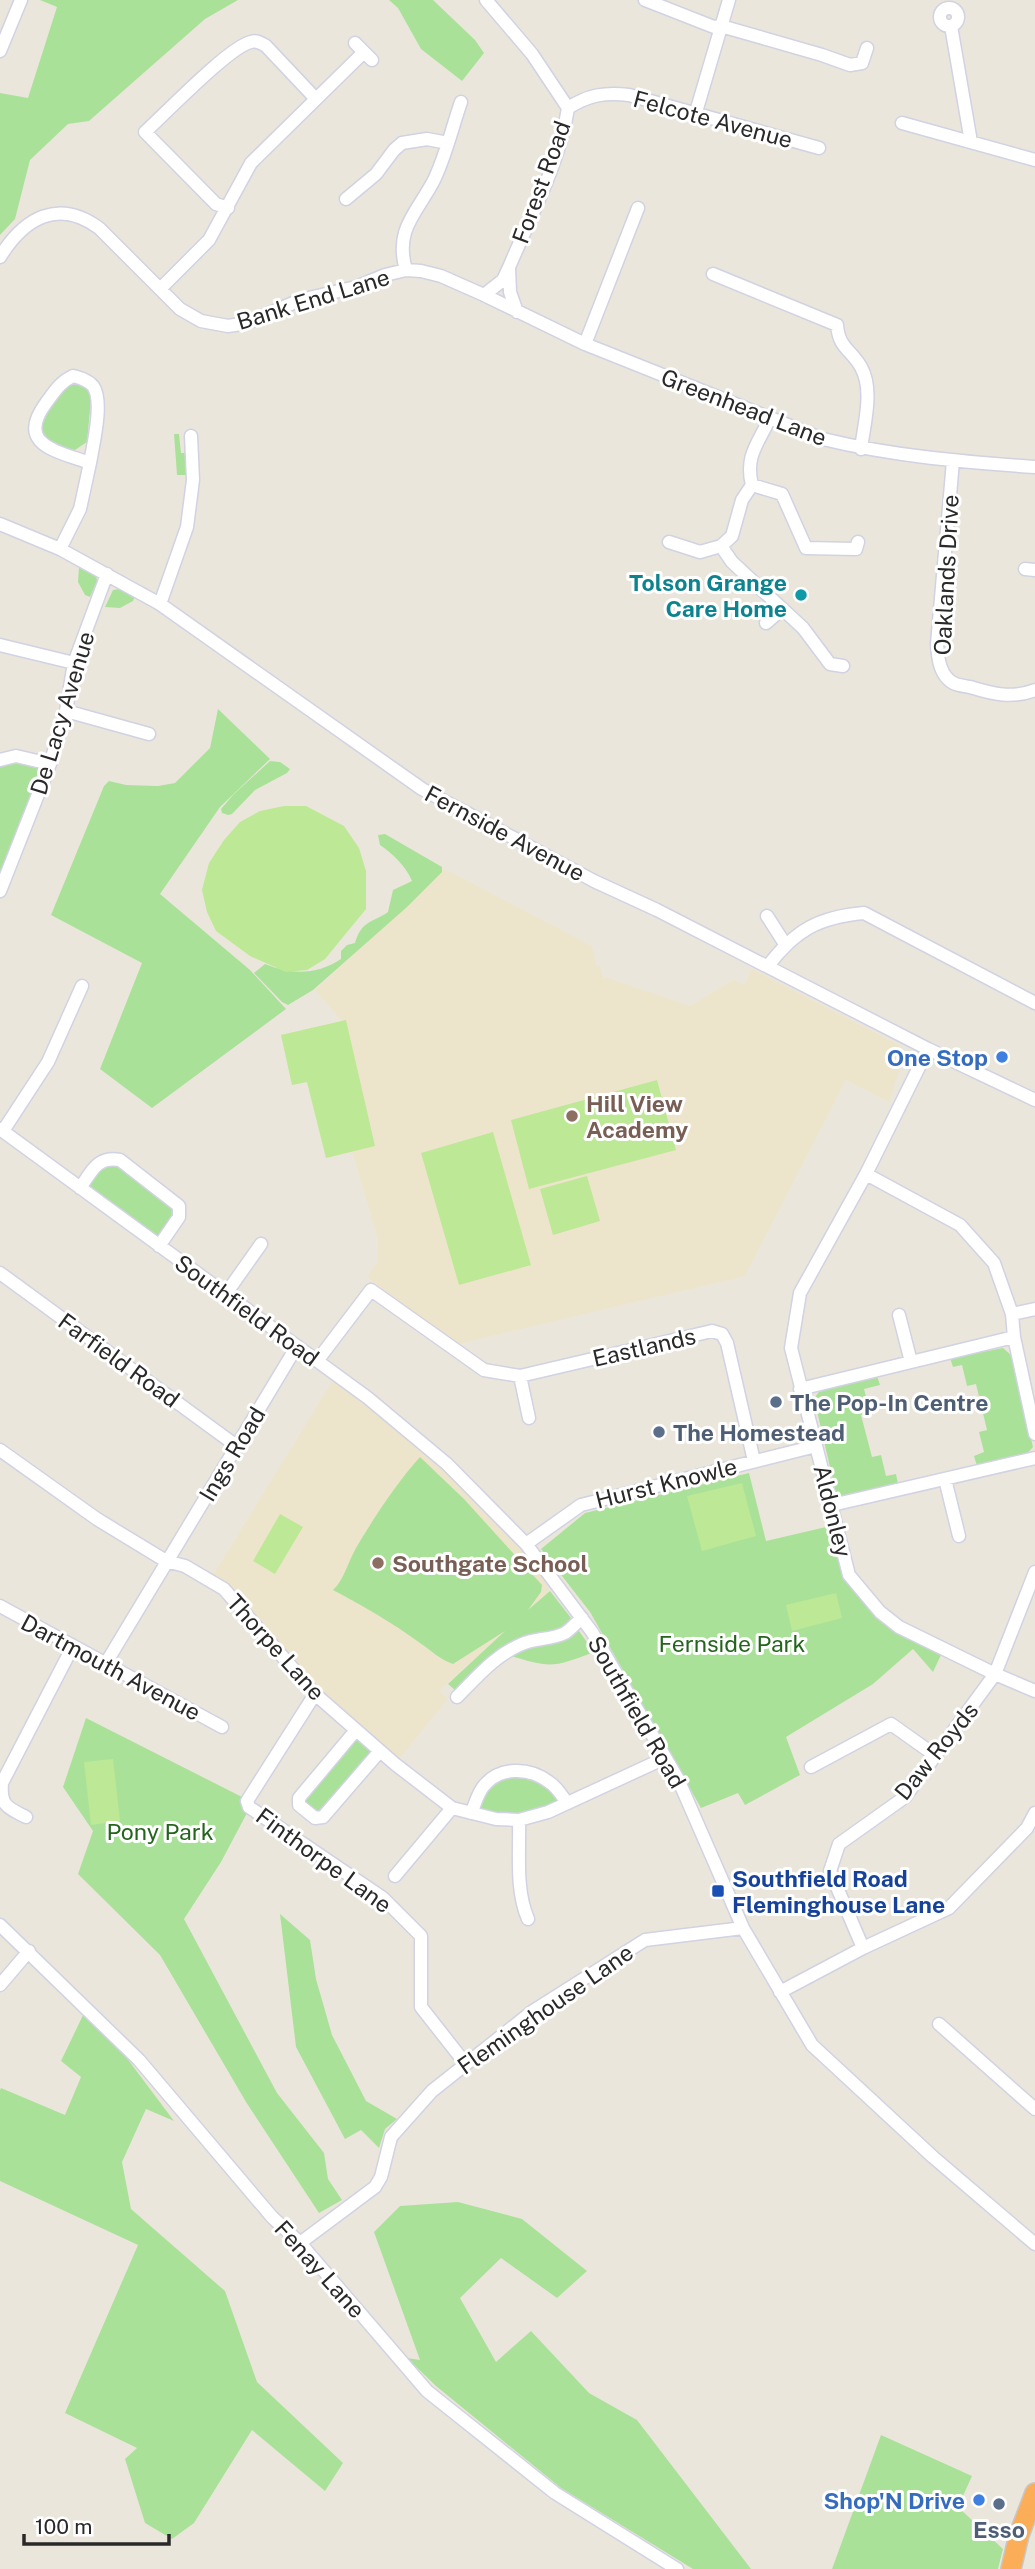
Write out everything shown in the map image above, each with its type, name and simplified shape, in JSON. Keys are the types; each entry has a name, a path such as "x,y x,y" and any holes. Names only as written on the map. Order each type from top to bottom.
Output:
{"highway":[{"path":"1011,2569 1019,2535 1035,2493"}],"street":[{"path":"0,51 21,0"},
{"name":"Forest Road","path":"484,295 503,280 510,265 557,152 568,108 532,54 486,0"},
{"path":"645,0 714,27 722,26 850,65 862,63 867,48"},
{"path":"696,112 729,0"},
{"path":"951,26 971,142"},
{"path":"228,208 216,204 141,136 219,64 252,41 266,46 316,99"},
{"path":"160,289 209,240 251,163 364,52"},
{"name":"Felcote Avenue","path":"568,108 587,97 614,93 644,98 819,148"},
{"path":"407,270 402,256 402,242 407,223 434,180 461,102"},
{"path":"902,123 1035,160"},
{"path":"346,199 376,174 402,143 427,139 448,143"},
{"path":"585,344 638,208"},
{"name":"Bank End Lane","path":"0,257 16,235 38,218 72,214 99,228 180,309 201,321 228,326 247,323 299,300 356,287 385,275 407,270 441,276 470,289"},
{"name":"Forest Road","path":"510,265 510,292 517,312"},
{"path":"713,274 837,325 842,346 861,367 865,379 866,407 861,449"},
{"name":"Greenhead Lane","path":"470,289 585,344 769,420 823,439 861,449 953,461 1035,467"},
{"path":"60,549 79,509 90,463 98,411 93,386 73,376 61,383 35,417 34,428 37,438 48,448 90,463"},
{"path":"668,542 700,552 722,546 732,536 742,500 752,485 748,470 749,460 769,420"},
{"path":"160,604 187,527 192,480 191,436"},
{"name":"Oaklands Drive","path":"953,461 942,612 937,644 939,662 951,682 998,695 1023,694 1035,690"},
{"path":"752,485 782,494 806,548 856,549 858,542"},
{"name":"Fernside Avenue","path":"0,524 60,549 160,604 422,789 594,881 1035,1100"},
{"path":"722,546 732,562 803,628 830,664 843,666"},
{"name":"De Lacy Avenue","path":"0,891 50,764 66,711 74,663 107,574"},
{"path":"766,623 782,609"},
{"path":"0,645 74,663"},
{"path":"66,711 149,733"},
{"path":"0,760 16,756 50,764"},
{"path":"768,966 785,944 815,924 836,916 864,913 1035,1003"},
{"path":"767,916 785,944"},
{"path":"1,1130 48,1062 82,986"},
{"name":"Aldonley","path":"928,1049 866,1174 800,1293 791,1348 849,1575 880,1612 899,1627 1035,1691"},
{"name":"Southfield Road","path":"1,1130 368,1398 447,1464 526,1544 582,1618 678,1779 743,1928 818,2052 933,2157 1035,2244"},
{"name":"Southfield Road","path":"80,1188 98,1163 109,1158 120,1160 179,1206 179,1217 159,1246"},
{"path":"866,1174 960,1225 994,1263 1012,1314 1014,1337 1035,1434"},
{"path":"225,1295 261,1244"},
{"name":"Farfield Road","path":"0,1273 238,1447"},
{"name":"Eastlands","path":"317,1361 370,1290 484,1370 520,1376 712,1331 722,1334 727,1343 754,1461"},
{"path":"1012,1314 1035,1309"},
{"path":"899,1315 911,1362"},
{"path":"800,1389 1014,1337"},
{"name":"Ings Road","path":"106,1663 297,1346"},
{"path":"520,1376 529,1418"},
{"name":"Hurst Knowle","path":"526,1544 581,1505 816,1446"},
{"name":"Thorpe Lane","path":"0,1450 97,1519 166,1561 186,1566 224,1590 315,1694 380,1751 452,1808 496,1819 519,1820 548,1812 665,1758"},
{"path":"832,1505 1035,1458"},
{"path":"945,1479 959,1536"},
{"name":"Daw Royds","path":"863,1948 830,1871 839,1844 905,1797 936,1756 995,1674 1035,1572"},
{"name":"Dartmouth Avenue","path":"0,1606 222,1727"},
{"path":"457,1697 491,1662 504,1653 536,1639 551,1638 565,1632 582,1618"},
{"path":"26,1817 4,1806 1,1800 2,1783 73,1646"},
{"name":"Finthorpe Lane","path":"315,1694 247,1801 249,1807 383,1899 421,1936 421,2007 465,2063"},
{"path":"811,1767 891,1724 936,1756"},
{"path":"356,1730 299,1798 299,1805 315,1818 323,1816 380,1751"},
{"path":"471,1813 481,1789 489,1780 512,1771 525,1770 547,1780 567,1803"},
{"path":"395,1876 452,1808"},
{"path":"780,1992 863,1948 949,1909 1027,1828 1035,1813"},
{"path":"519,1820 521,1891 528,1919"},
{"name":"Fenay Lane","path":"0,1925 139,2060 272,2217 300,2243 427,2391 555,2493 677,2569"},
{"name":"Fleminghouse Lane","path":"300,2243 375,2187 381,2177 391,2137 432,2091 534,2011 645,1940 743,1928"},
{"path":"0,1985 29,1951"},
{"path":"939,2024 1035,2109"}],"shaded area":[{"name":"Hill View Academy","path":"445,869 592,946 596,966 600,965 603,979 605,977 690,1006 733,980 744,985 752,969 901,1046 904,1056 889,1102 846,1080 745,1276 458,1344 367,1277 377,1262 378,1239 352,1152 326,1158 307,1082 292,1085 281,1035 342,1021 315,990"},
{"name":"Southgate School","path":"336,1375 368,1398 526,1544 550,1591 439,1691 448,1699 395,1764 315,1694 224,1590 208,1583"}],"green space":[{"path":"40,0 238,0 205,19 89,121 68,124 30,160 15,219 0,235 0,93 28,98 57,7"},
{"path":"389,0 433,0 475,40 484,53 462,81 421,49 398,8"},
{"path":"77,380 89,386 91,399 87,442 75,450 52,446 39,436 38,418 62,383"},
{"path":"174,434 179,434 181,453 186,453 187,475 177,475"},
{"path":"79,567 96,575 97,581 90,597 85,595 78,582"},
{"path":"119,589 135,596 133,601 120,608 105,607 113,590"},
{"path":"218,709 270,759 220,807 160,894 250,970 286,1009 152,1108 100,1069 142,963 51,915 104,786 109,781 126,785 158,786 175,783 210,748"},
{"path":"0,760 50,764 0,891"},
{"path":"270,761 280,762 290,769 255,790 232,814 222,813 221,809 233,795"},
{"path":"284,806 306,806 344,826 359,848 366,871 366,909 325,959 307,970 286,972 250,956 216,931 207,912 202,890 209,863 240,822 260,811"},
{"path":"385,834 442,867 442,872 407,907 313,990 288,1005 282,1002 254,973 265,964 284,970 313,971 341,959 341,951 347,945 355,943 364,926 388,912 393,890 412,881 398,860 380,845 378,835"},
{"path":"346,1020 375,1146 326,1158 307,1082 292,1085 281,1035"},
{"path":"657,1080 676,1150 529,1189 511,1120"},
{"path":"493,1132 531,1265 459,1285 421,1153"},
{"path":"109,1158 179,1206 159,1246 78,1186"},
{"path":"587,1176 600,1221 553,1235 540,1189"},
{"path":"1003,1348 1011,1355 1033,1447 1027,1454 977,1466 974,1456 984,1452 979,1432 987,1430 976,1384 967,1386 962,1365 953,1367 950,1358"},
{"path":"877,1376 880,1385 864,1389 870,1412 861,1415 872,1457 881,1455 886,1476 896,1474 898,1484 843,1498 836,1493 814,1398 819,1392"},
{"path":"420,1457 464,1499 542,1585 541,1592 528,1610 550,1591 571,1618 562,1629 488,1659 455,1690 448,1684 505,1631 453,1664 389,1622 333,1590 378,1513"},
{"name":"Fernside Park","path":"749,1473 766,1541 826,1527 847,1577 903,1634 941,1655 933,1672 913,1649 873,1684 786,1737 800,1775 745,1805 738,1793 701,1808 590,1612 541,1549 585,1513"},
{"path":"742,1483 756,1536 702,1551 687,1496"},
{"path":"280,1514 303,1527 275,1574 253,1561"},
{"path":"836,1593 842,1618 792,1631 786,1605"},
{"path":"579,1631 594,1652 551,1664 508,1655 520,1648 551,1642"},
{"name":"Pony Park","path":"86,1718 242,1797 247,1813 221,1862 184,1919 277,2093 324,2153 328,2179 342,2200 319,2213 246,2102 160,1955 78,1874 93,1831 63,1787"},
{"path":"356,1730 380,1751 323,1817 299,1805"},
{"path":"113,1759 120,1821 91,1825 84,1762"},
{"path":"525,1771 567,1803 519,1820 471,1813 489,1781"},
{"path":"280,1914 310,1940 316,1979 332,2035 366,2101 397,2119 385,2129 379,2148 361,2130 345,2139 296,2047"},
{"path":"85,2011 126,2057 174,2121 146,2109 122,2162 131,2209 225,2291 257,2382 343,2463 325,2491 252,2430 194,2523 172,2539 145,2523 125,2459 137,2448 65,2413 138,2245 0,2181 0,2090 1,2088 65,2115 81,2077 61,2061"},
{"path":"458,2202 522,2219 587,2271 557,2298 501,2258 460,2298 496,2362 531,2331 589,2393 637,2420 751,2569 693,2569 561,2488 436,2386 407,2358 420,2360 374,2232 400,2206"},
{"path":"881,2435 972,2476 958,2507 1003,2549 998,2569 832,2569"}],"place":[{"name":"Tolson Grange Care Home","path":"801,595"},
{"name":"One Stop","path":"1002,1057"},
{"name":"Hill View Academy","path":"572,1116"},
{"name":"The Pop-In Centre","path":"776,1402"},
{"name":"The Homestead","path":"659,1432"},
{"name":"Southgate School","path":"378,1563"},
{"name":"Southfield Road Fleminghouse Lane","path":"718,1891"},
{"name":"Shop'N Drive","path":"979,2500"},
{"name":"Esso","path":"999,2504"}]}
